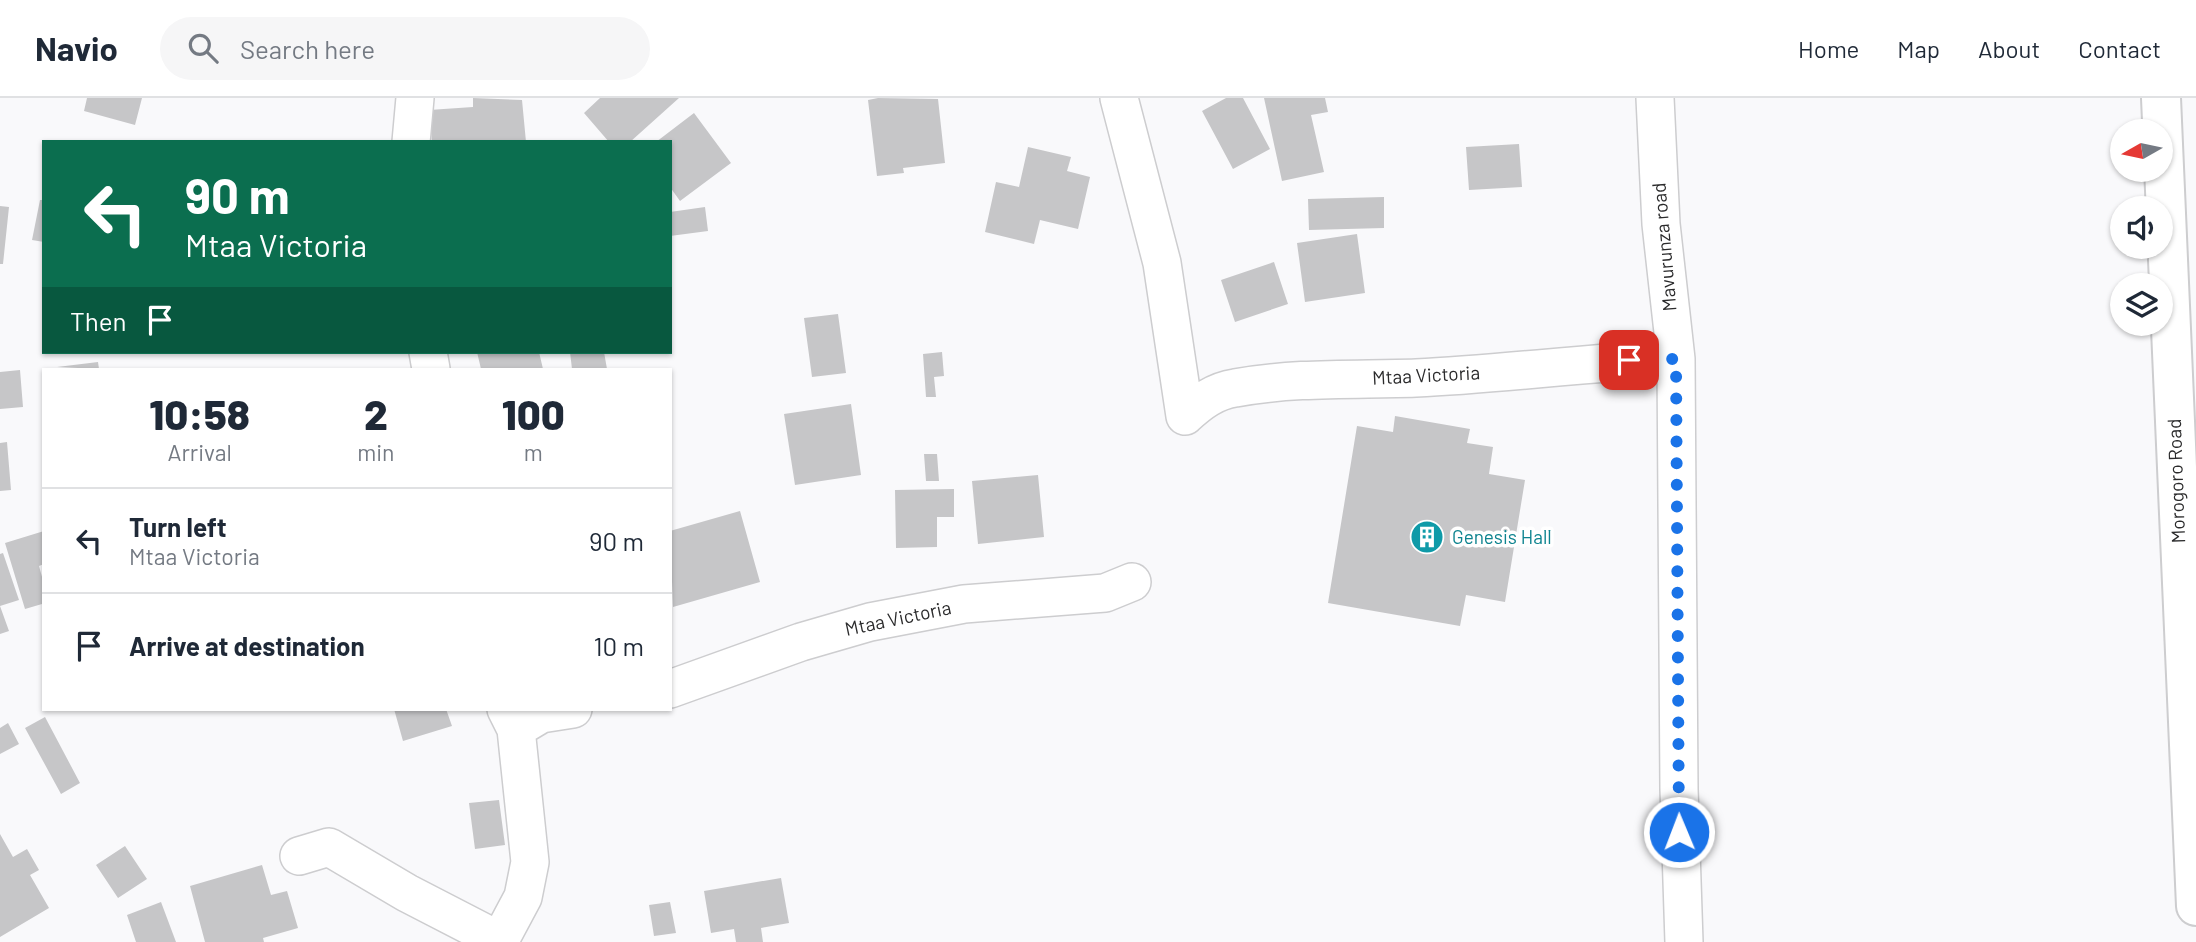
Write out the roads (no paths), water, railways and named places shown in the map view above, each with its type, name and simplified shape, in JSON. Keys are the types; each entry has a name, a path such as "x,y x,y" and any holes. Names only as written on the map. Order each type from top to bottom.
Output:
{"highway":[{"name":"Morogoro Road","path":"2161,98 2196,906"}],"street":[{"path":"411,140 415,98"},
{"name":"Mtaa Victoria","path":"1119,98 1162,263 1185,416 1203,399 1233,388 1306,380 1417,378 1606,361 1676,359"},
{"name":"Mavurunza road","path":"1655,98 1661,224 1676,359 1679,789 1684,942"},
{"name":"Mtaa Victoria","path":"672,688 801,642 870,622 964,604 1105,593 1132,582"},
{"path":"299,856 329,848 499,941 523,897 530,862 511,719 560,711"}],"place":[{"name":"Genesis Hall","path":"1427,537"}]}
